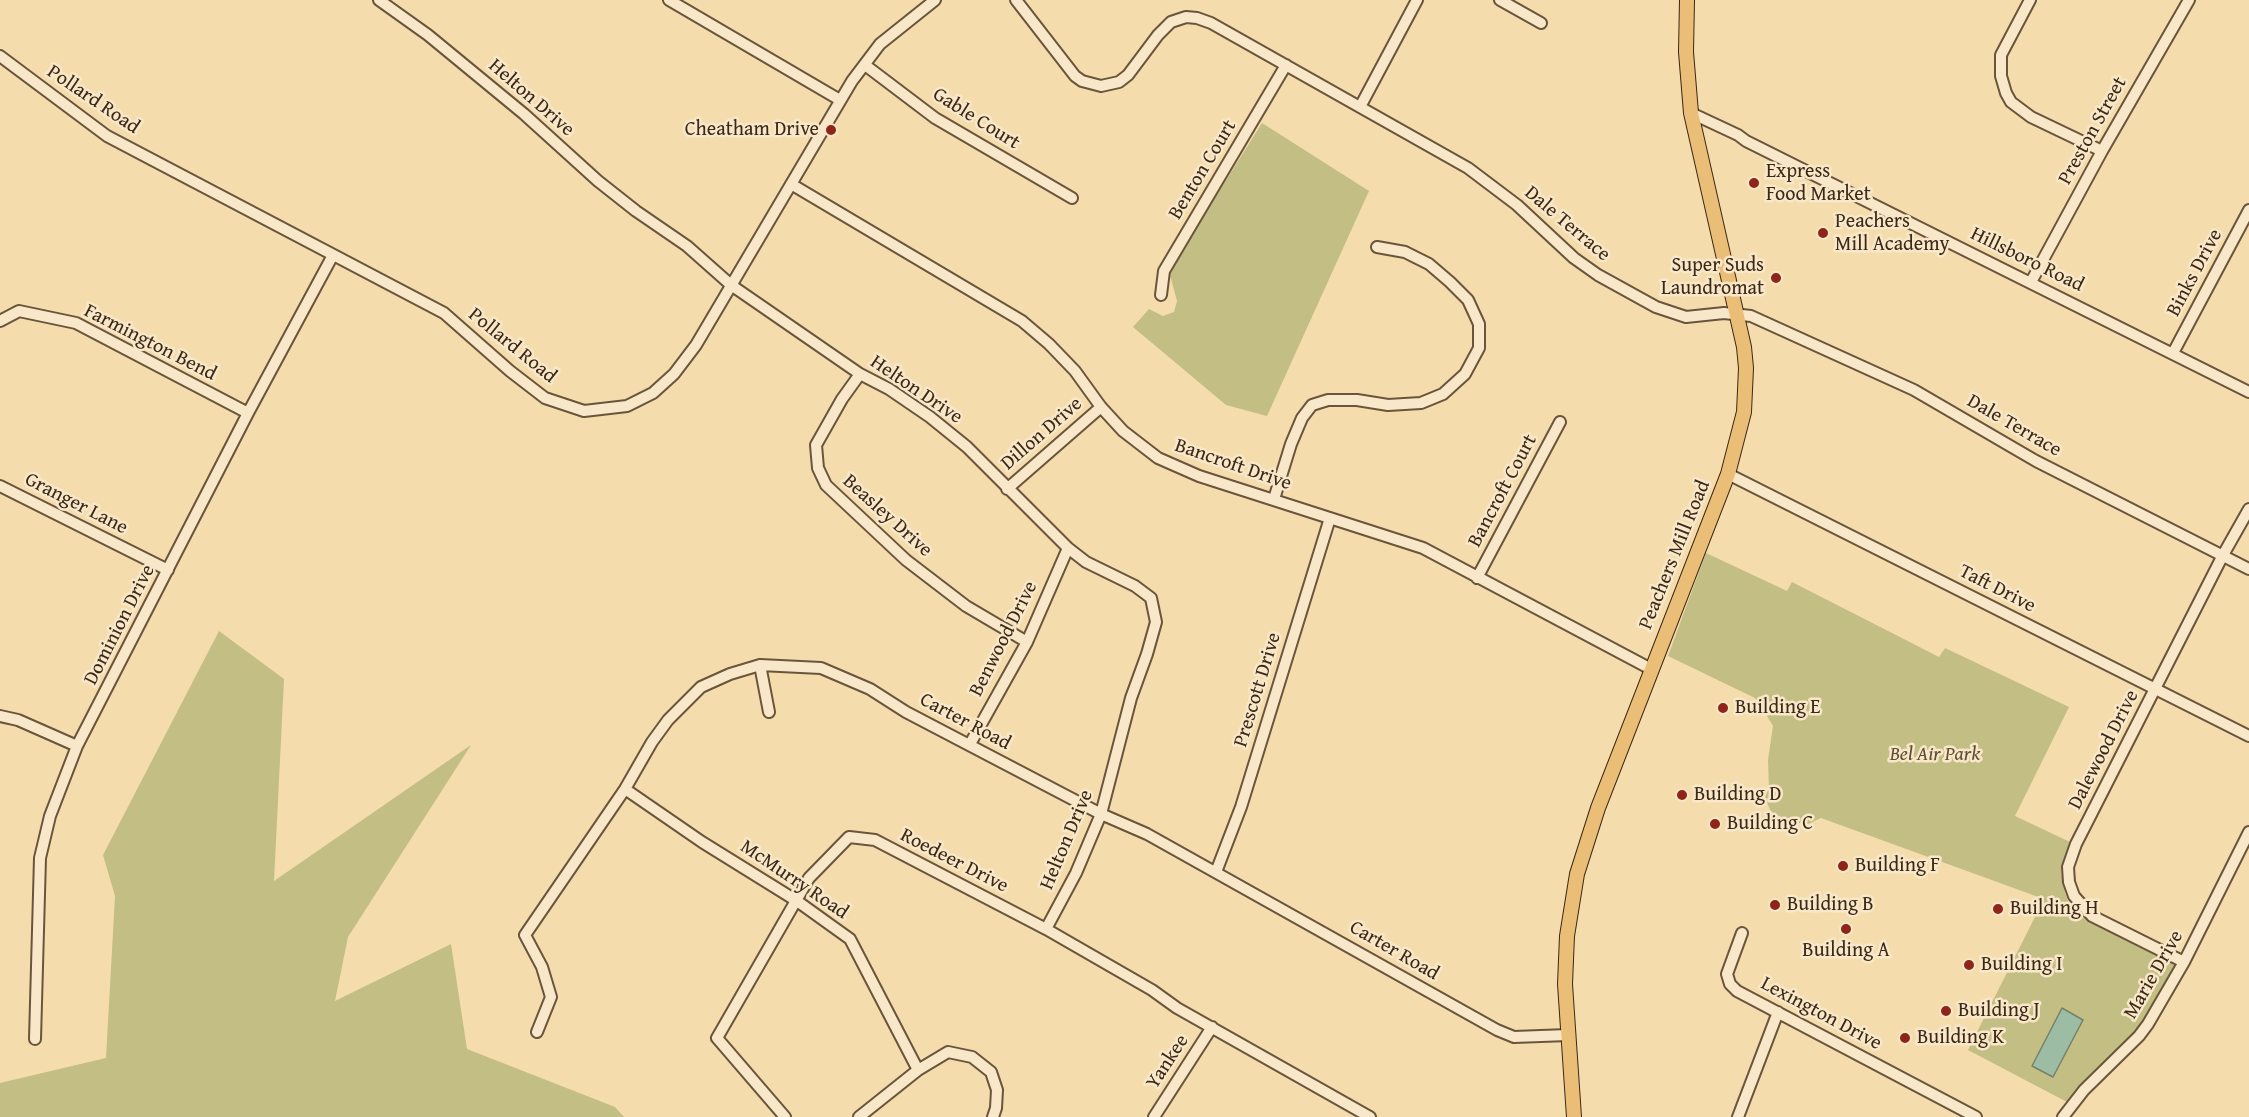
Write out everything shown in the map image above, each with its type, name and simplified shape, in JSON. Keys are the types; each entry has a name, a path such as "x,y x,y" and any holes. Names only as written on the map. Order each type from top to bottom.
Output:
{"main road":[{"name":"Peachers Mill Road","path":"1574,1117 1565,984 1567,936 1577,874 1598,808 1728,474 1744,412 1744,347 1691,113 1686,52 1688,0"}],"street":[{"name":"Helton Drive","path":"379,0 428,35 525,114 598,181 687,246 731,285 860,374 889,389 930,417 967,447 1068,548 1086,562 1135,586 1150,598 1156,622 1148,654 1131,698 1101,814 1076,873 1046,929"},
{"path":"669,0 840,100"},
{"name":"Pollard Road","path":"0,56 107,136 444,313 510,371 545,398 584,411 627,406 653,393 674,374 696,345 840,100 865,64 880,44 935,0"},
{"name":"Dale Terrace","path":"1016,0 1069,69 1082,81 1101,86 1119,82 1128,75 1164,27 1179,18 1197,18 1211,23 1468,168 1517,205 1574,258 1598,275 1646,302 1671,314 1686,317 1737,313 1751,316 1914,390 2036,461 2249,569"},
{"path":"1360,106 1417,0"},
{"path":"1500,0 1541,24"},
{"path":"2030,0 2001,55 2001,76 2006,93 2011,102 2031,117 2102,151"},
{"name":"Preston Street","path":"2031,282 2102,151 2189,0"},
{"name":"Gable Court","path":"865,64 935,118 1072,198"},
{"name":"Benton Court","path":"1161,295 1164,271 1286,65"},
{"name":"Hillsboro Road","path":"1691,113 2249,392"},
{"name":"Bancroft Drive","path":"791,184 1022,321 1076,371 1101,406 1132,440 1170,464 1416,545 1651,669"},
{"name":"Binks Drive","path":"2173,353 2249,210"},
{"path":"1274,499 1291,444 1302,418 1312,405 1328,400 1358,400 1388,405 1421,404 1443,394 1465,374 1479,348 1479,324 1468,300 1450,282 1429,264 1405,252 1377,247"},
{"name":"Dominion Drive","path":"34,1039 40,858 50,816 77,746 248,413 333,255"},
{"name":"Farmington Bend","path":"0,321 20,311 76,323 248,413"},
{"name":"Beasley Drive","path":"860,374 842,399 816,446 818,468 826,485 906,560 966,606 1028,642"},
{"name":"Dillon Drive","path":"1007,489 1101,406"},
{"name":"Bancroft Court","path":"1477,578 1560,422"},
{"name":"Taft Drive","path":"1728,474 2249,736"},
{"name":"Granger Lane","path":"0,486 168,570"},
{"name":"Dalewood Drive","path":"2184,962 2092,916 2074,896 2068,875 2076,844 2223,555 2249,509"},
{"name":"Prescott Drive","path":"1216,872 1241,807 1330,518"},
{"name":"Benwood Drive","path":"970,744 1028,642 1068,548"},
{"path":"760,665 769,712"},
{"name":"Carter Road","path":"537,1032 551,997 542,967 525,935 625,789 652,742 668,720 701,687 730,674 760,665 821,668 870,689 906,712 1101,814 1147,834 1497,1030 1514,1037 1568,1035"},
{"path":"0,716 18,720 77,746"},
{"name":"McMurry Road","path":"625,789 702,842 797,901 850,939 918,1070"},
{"name":"Marie Drive","path":"2063,1117 2084,1090 2139,1036 2165,998 2249,832"},
{"name":"Roedeer Drive","path":"785,1117 717,1038 809,878 849,837 875,840 1046,929 1370,1117"},
{"name":"Lexington Drive","path":"1742,933 1727,974 1730,984 1737,991 1976,1117"},
{"path":"1738,1117 1778,1012"},
{"name":"Yankee","path":"1154,1117 1212,1027"},
{"path":"859,1117 918,1070 948,1052 972,1057 990,1072 998,1090 993,1117"}],"green space":[{"path":"1262,123 1369,191 1267,416 1226,405 1133,327 1149,309 1163,316 1174,312 1177,301 1170,275 1174,263"},
{"name":"Bel Air Park","path":"1706,553 1787,591 1792,582 1939,657 1945,648 2069,707 2015,816 2070,842 2061,871 2070,906 2086,919 2177,965 2143,1026 2067,1102 1968,1050 2044,899 1821,818 1808,824 1791,822 1771,812 1765,797 1769,788 1768,760 1773,726 1761,706 1755,698 1668,656"},
{"path":"219,631 284,679 274,881 471,745 348,937 335,1001 451,944 467,1049 615,1107 624,1117 0,1117 0,1083 106,1058 115,896 103,855"}],"shaded area":[{"path":"2062,1008 2083,1020 2053,1077 2032,1066"}],"place":[{"name":"Cheatham Drive","path":"831,130"},
{"name":"Express Food Market","path":"1754,183"},
{"name":"Peachers Mill Academy","path":"1823,233"},
{"name":"Super Suds Laundromat","path":"1776,278"},
{"name":"Building E","path":"1723,708"},
{"name":"Building D","path":"1682,795"},
{"name":"Building C","path":"1715,824"},
{"name":"Building F","path":"1843,866"},
{"name":"Building B","path":"1775,905"},
{"name":"Building H","path":"1998,909"},
{"name":"Building A","path":"1846,929"},
{"name":"Building I","path":"1969,965"},
{"name":"Building J","path":"1946,1011"},
{"name":"Building K","path":"1905,1038"}]}
